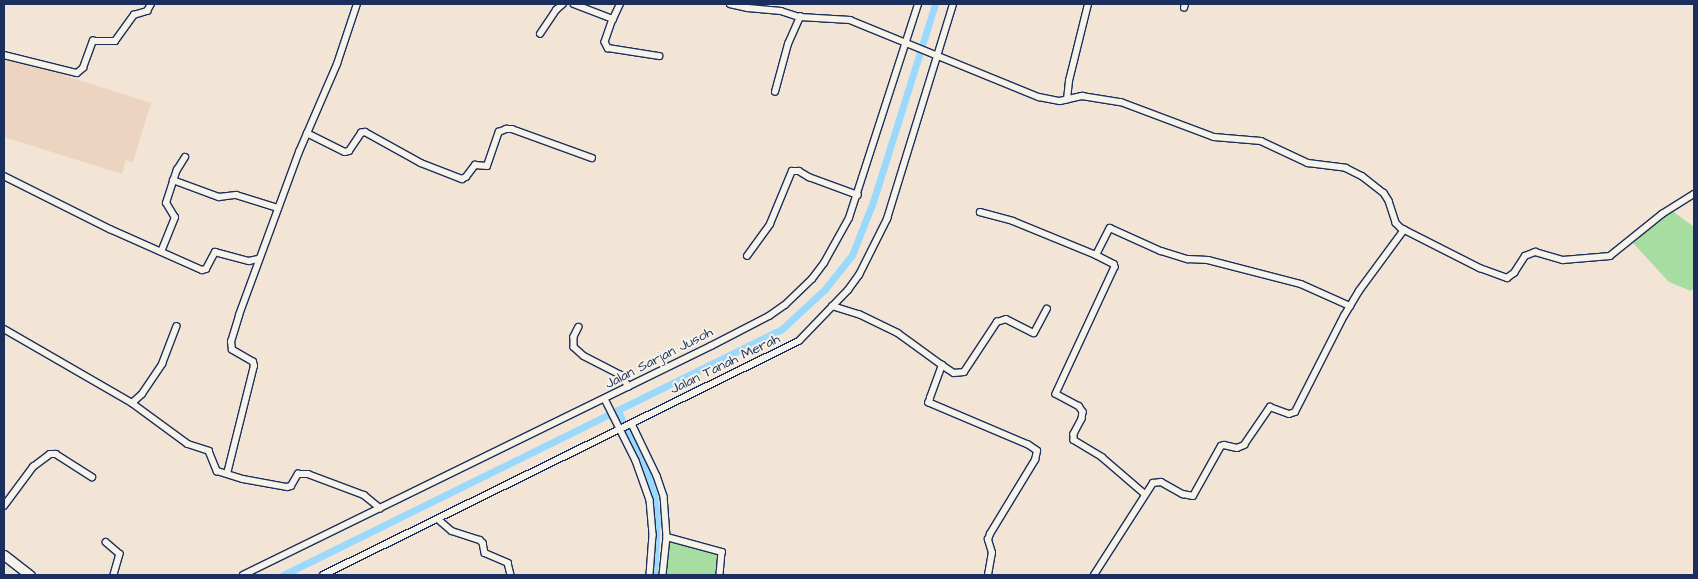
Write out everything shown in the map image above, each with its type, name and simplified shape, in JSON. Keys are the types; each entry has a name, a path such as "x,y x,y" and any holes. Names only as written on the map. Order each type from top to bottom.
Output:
{"main road":[{"path":"4,554 30,575"}],"street":[{"path":"4,55 77,73 83,68 93,41 115,41 134,15 147,11 151,4"},
{"path":"227,474 254,366 249,359 235,353 231,346 258,259 307,133 338,64 358,4"},
{"path":"540,34 556,10 563,4"},
{"path":"574,4 612,19"},
{"path":"620,4 612,19 605,42 608,48 659,56"},
{"path":"730,4 748,8 781,11 800,17 850,20 1039,97 1067,100 1082,96 1121,102 1214,137 1261,140 1308,164 1346,168 1362,176 1384,194 1389,201 1396,224 1404,230 1471,264 1507,278 1514,273 1525,256 1535,252 1563,260 1610,256 1662,214 1694,194"},
{"name":"Jalan Sarjan Jusoh","path":"243,575 605,399 758,322 785,305 807,284 824,262 842,232 858,195 918,4"},
{"name":"Jalan Tanah Merah","path":"323,575 786,349 810,330 859,275 887,219 933,55 953,4"},
{"path":"1067,100 1069,81 1088,4"},
{"path":"775,92 788,44 800,17"},
{"path":"307,133 345,152 353,147 361,133 365,132 420,163 462,179 466,177 475,165 487,166 500,132 506,129 512,129 592,158"},
{"path":"161,252 175,218 166,205 173,180 185,157"},
{"path":"746,256 770,224 792,171 799,171 809,177 858,195"},
{"path":"4,176 202,270 206,269 215,252 249,261 258,259"},
{"path":"173,180 219,197 236,196 278,208"},
{"path":"980,212 1014,221 1096,255 1112,263 1115,267 1056,394 1079,406 1083,412 1074,434 1074,440 1102,457 1145,494"},
{"path":"1096,255 1110,228 1161,252 1188,260 1208,260 1301,284 1350,306"},
{"path":"1094,575 1145,494 1157,481 1183,494 1192,496 1221,446 1238,448 1244,445 1270,407 1289,414 1295,412 1350,306 1404,230"},
{"path":"832,306 859,314 898,334 942,365 959,374 968,367 997,322 1006,319 1034,333 1047,309"},
{"path":"132,403 142,394 162,364 176,327"},
{"path":"579,327 574,337 574,347 584,356 621,375 629,387"},
{"path":"4,329 132,403 188,444 209,451 214,468 227,474 287,487 291,486 298,474 302,472 364,495 380,508"},
{"path":"942,365 929,403 1028,446 1036,452 1035,460 990,534 988,540 992,553 988,575"},
{"path":"605,399 636,461 650,500 653,535 650,575"},
{"path":"632,424 657,476 664,496 668,537 663,575"},
{"path":"4,506 33,467 50,454 56,454 92,477"},
{"path":"438,519 452,531 480,540 488,556 508,564 511,575"},
{"path":"668,537 722,552 720,575"},
{"path":"106,542 120,554 114,575"}],"shaded area":[{"path":"4,56 151,103 133,162 126,160 122,174 4,137"}],"green space":[{"path":"1671,210 1694,227 1694,288 1691,291 1669,282 1633,243"},
{"path":"668,541 719,554 717,575 664,575"}],"waterway":[{"path":"283,575 782,329 825,289 852,255 873,202 935,4"},
{"path":"618,410 622,420"},
{"path":"628,432 648,475 654,495 657,518 654,575"}]}
